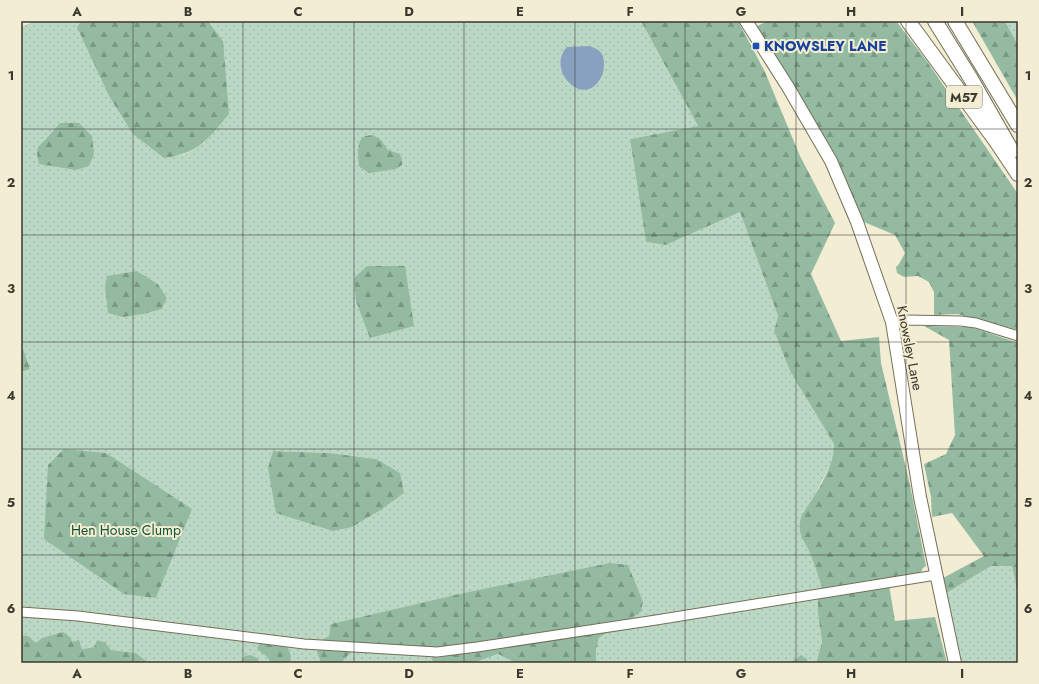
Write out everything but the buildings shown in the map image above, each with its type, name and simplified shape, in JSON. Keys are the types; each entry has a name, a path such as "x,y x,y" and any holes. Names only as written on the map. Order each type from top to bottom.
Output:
{"highway":[{"name":"M57","path":"908,21 996,141 1018,174"},
{"name":"M57","path":"935,21 971,79 1018,162"},
{"name":"M57","path":"955,21 1018,125"}],"main road":[{"name":"Knowsley Lane","path":"746,21 788,87 831,161 857,222 892,322 920,497 955,663"}],"street":[{"path":"892,322 907,320 961,320 1018,336"},
{"path":"21,612 78,616 304,644 437,652 640,622 936,575"}],"green space":[{"path":"35,21 81,21 77,27 164,158 185,154 205,142 223,41 208,21 641,21 698,126 630,139 646,242 666,245 740,212 778,316 774,331 790,371 834,444 835,451 830,465 813,499 803,512 800,531 810,552 823,591 625,622 643,601 628,565 459,594 332,624 329,636 319,641 21,610 21,372 30,369 21,343 21,27","holes":["137,271 158,284 167,298 162,309 144,314 123,317","273,451 330,453 376,459 404,493 381,510 352,527"]},
{"path":"81,21 208,21 223,41 229,114 208,138 194,149 176,156 164,158 133,134 109,96 77,27"},
{"path":"641,21 738,21 765,72 800,156 835,223 811,274 841,341 879,337 881,363 910,485 926,566 920,574 823,591 810,553 800,531 800,521 803,513 824,479 834,451 834,444 790,371 774,331 778,316 740,212 666,245 646,242 630,139 698,126"},
{"path":"768,21 896,21 926,60 1018,194 1018,330 957,314 934,315 934,292 929,282 918,276 904,277 897,273 896,267 905,253 895,235 864,222 846,181 755,27"},
{"path":"972,21 1005,21 1018,45 1018,101"},
{"path":"1005,21 1018,21 1018,45"},
{"path":"60,123 79,123 92,136 94,154 89,166 76,170 39,164 37,154 38,147"},
{"path":"373,135 380,139 388,150 400,154 402,165 396,169 369,173 360,167 358,156 361,139 363,137"},
{"path":"367,266 405,266 414,326 370,338 356,301 354,278"},
{"path":"137,271 158,284 167,298 162,309 144,314 123,317 108,313 105,287 107,276"},
{"path":"924,326 971,327 1018,343 1018,594 1012,566 991,566 945,594 943,578 984,556 952,513 932,517 931,497 924,464 946,454 955,435 949,340"},
{"path":"21,343 30,369 21,372"},
{"name":"Hen House Clump","path":"64,449 106,453 192,509 156,598 124,594 44,539 48,465"},
{"path":"273,451 330,453 376,459 400,473 404,493 381,510 352,527 333,531 276,513 268,468"},
{"path":"610,563 628,565 643,601 641,612 599,638 596,650 596,663 516,663 498,654 473,663 433,663 431,656 351,652 341,663 321,663 317,652 319,641 329,636 331,624 459,594"},
{"path":"991,566 1012,566 1018,594 1018,662 961,663 945,594"},
{"path":"889,585 895,621 935,617 947,663 816,663 822,642 818,614 818,596"},
{"path":"818,596 818,614 822,642 816,663 808,663 807,659 774,663 595,663 599,638 617,627"},
{"path":"21,614 318,647 321,663 149,663 136,653 111,650 105,642 97,640 94,647 82,649 72,643 35,643 28,636 21,635"},
{"path":"63,632 71,638 72,642 79,640 82,649 94,647 97,640 105,642 111,650 136,653 149,663 21,663 21,635 28,636 36,643 42,638"},
{"path":"260,643 287,646 291,656 290,663 270,663 267,656 257,648"},
{"path":"351,652 431,656 433,663 341,663"},
{"path":"498,654 516,663 473,663"},
{"path":"251,655 257,658 260,663 239,663 245,656"},
{"path":"801,655 807,659 808,663 774,663 791,662"}],"water":[{"path":"589,46 597,49 601,53 604,62 603,70 598,82 591,88 583,90 568,82 563,74 561,65 562,56 567,47"}],"place":[{"name":"KNOWSLEY LANE","path":"756,46"}]}
